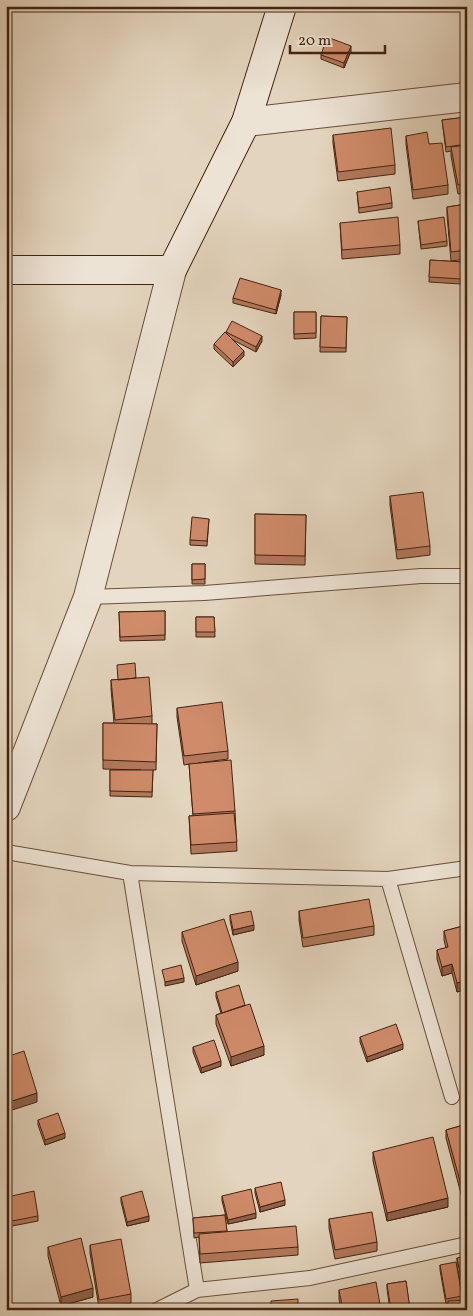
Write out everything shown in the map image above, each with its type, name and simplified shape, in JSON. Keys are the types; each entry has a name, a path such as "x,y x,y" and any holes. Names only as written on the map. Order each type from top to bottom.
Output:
{"street":[{"path":"6,807 88,597 172,270 246,122 282,6"},
{"path":"246,122 467,97"},
{"path":"6,270 172,270"}],"lane":[{"path":"88,597 204,593 421,576 467,576"},
{"path":"6,852 130,873 388,879 467,868"},
{"path":"130,873 197,1290"},
{"path":"388,879 452,1097"},
{"path":"158,1310 197,1290 310,1278 467,1244"}],"building":[{"path":"327,37 351,46 344,63 321,55"},
{"path":"467,117 467,144 446,147 442,120"},
{"path":"391,128 395,165 338,172 333,135"},
{"path":"427,132 429,144 442,143 448,185 413,190 406,136"},
{"path":"467,145 467,184 458,185 451,147"},
{"path":"390,187 392,203 359,208 357,192"},
{"path":"467,204 467,250 451,252 447,207"},
{"path":"398,217 400,245 342,250 340,223"},
{"path":"444,217 447,241 421,245 418,221"},
{"path":"430,260 463,262 461,279 429,277"},
{"path":"240,278 281,290 276,310 233,298"},
{"path":"294,312 316,312 316,333 294,334"},
{"path":"321,316 347,317 346,348 320,347"},
{"path":"232,321 262,336 256,347 226,332"},
{"path":"225,332 244,351 233,362 214,344"},
{"path":"465,484 467,484 467,500"},
{"path":"423,492 430,546 397,550 390,496"},
{"path":"255,514 306,515 305,556 255,555"},
{"path":"192,517 209,519 207,541 190,540"},
{"path":"192,564 205,564 205,579 192,580"},
{"path":"165,611 165,635 120,637 119,612"},
{"path":"196,617 214,617 215,632 196,632"},
{"path":"135,663 136,678 118,680 117,665"},
{"path":"149,677 152,716 115,720 111,680"},
{"path":"222,702 228,751 184,756 177,708"},
{"path":"103,723 157,724 156,762 103,760"},
{"path":"231,760 235,811 193,814 189,764"},
{"path":"110,770 153,770 152,792 110,791"},
{"path":"234,813 237,842 191,845 189,816"},
{"path":"369,899 374,926 303,938 299,911"},
{"path":"251,911 254,925 233,930 230,915"},
{"path":"224,919 238,962 196,976 182,932"},
{"path":"467,925 467,980 457,983 452,964 442,967 437,950 448,947 444,931"},
{"path":"181,965 184,978 165,982 162,970"},
{"path":"239,985 245,1005 222,1013 216,992"},
{"path":"250,1004 264,1046 231,1057 216,1015"},
{"path":"396,1024 403,1044 367,1057 360,1037"},
{"path":"214,1040 221,1061 201,1068 193,1047"},
{"path":"24,1051 37,1093 6,1103 6,1057"},
{"path":"58,1113 65,1133 45,1140 38,1120"},
{"path":"467,1124 467,1191 463,1192 446,1130"},
{"path":"433,1137 448,1198 387,1213 373,1152"},
{"path":"281,1182 285,1200 260,1207 255,1188"},
{"path":"251,1189 256,1213 228,1220 222,1196"},
{"path":"34,1191 38,1216 12,1221 7,1197"},
{"path":"142,1191 149,1216 127,1222 121,1197"},
{"path":"372,1212 377,1242 335,1250 329,1219"},
{"path":"225,1215 227,1231 194,1233 193,1218"},
{"path":"296,1226 298,1247 200,1254 199,1234"},
{"path":"81,1238 93,1288 61,1297 48,1247"},
{"path":"121,1239 131,1294 99,1300 90,1245"},
{"path":"467,1256 467,1291 464,1292 457,1258"},
{"path":"456,1262 462,1296 446,1299 440,1265"},
{"path":"406,1281 410,1309 391,1310 387,1284"},
{"path":"376,1282 381,1310 343,1310 339,1290"},
{"path":"298,1299 298,1310 271,1310 271,1301"},
{"path":"467,1300 467,1310 448,1310 448,1301"},
{"path":"267,1305 268,1310 234,1310 234,1307"}]}
